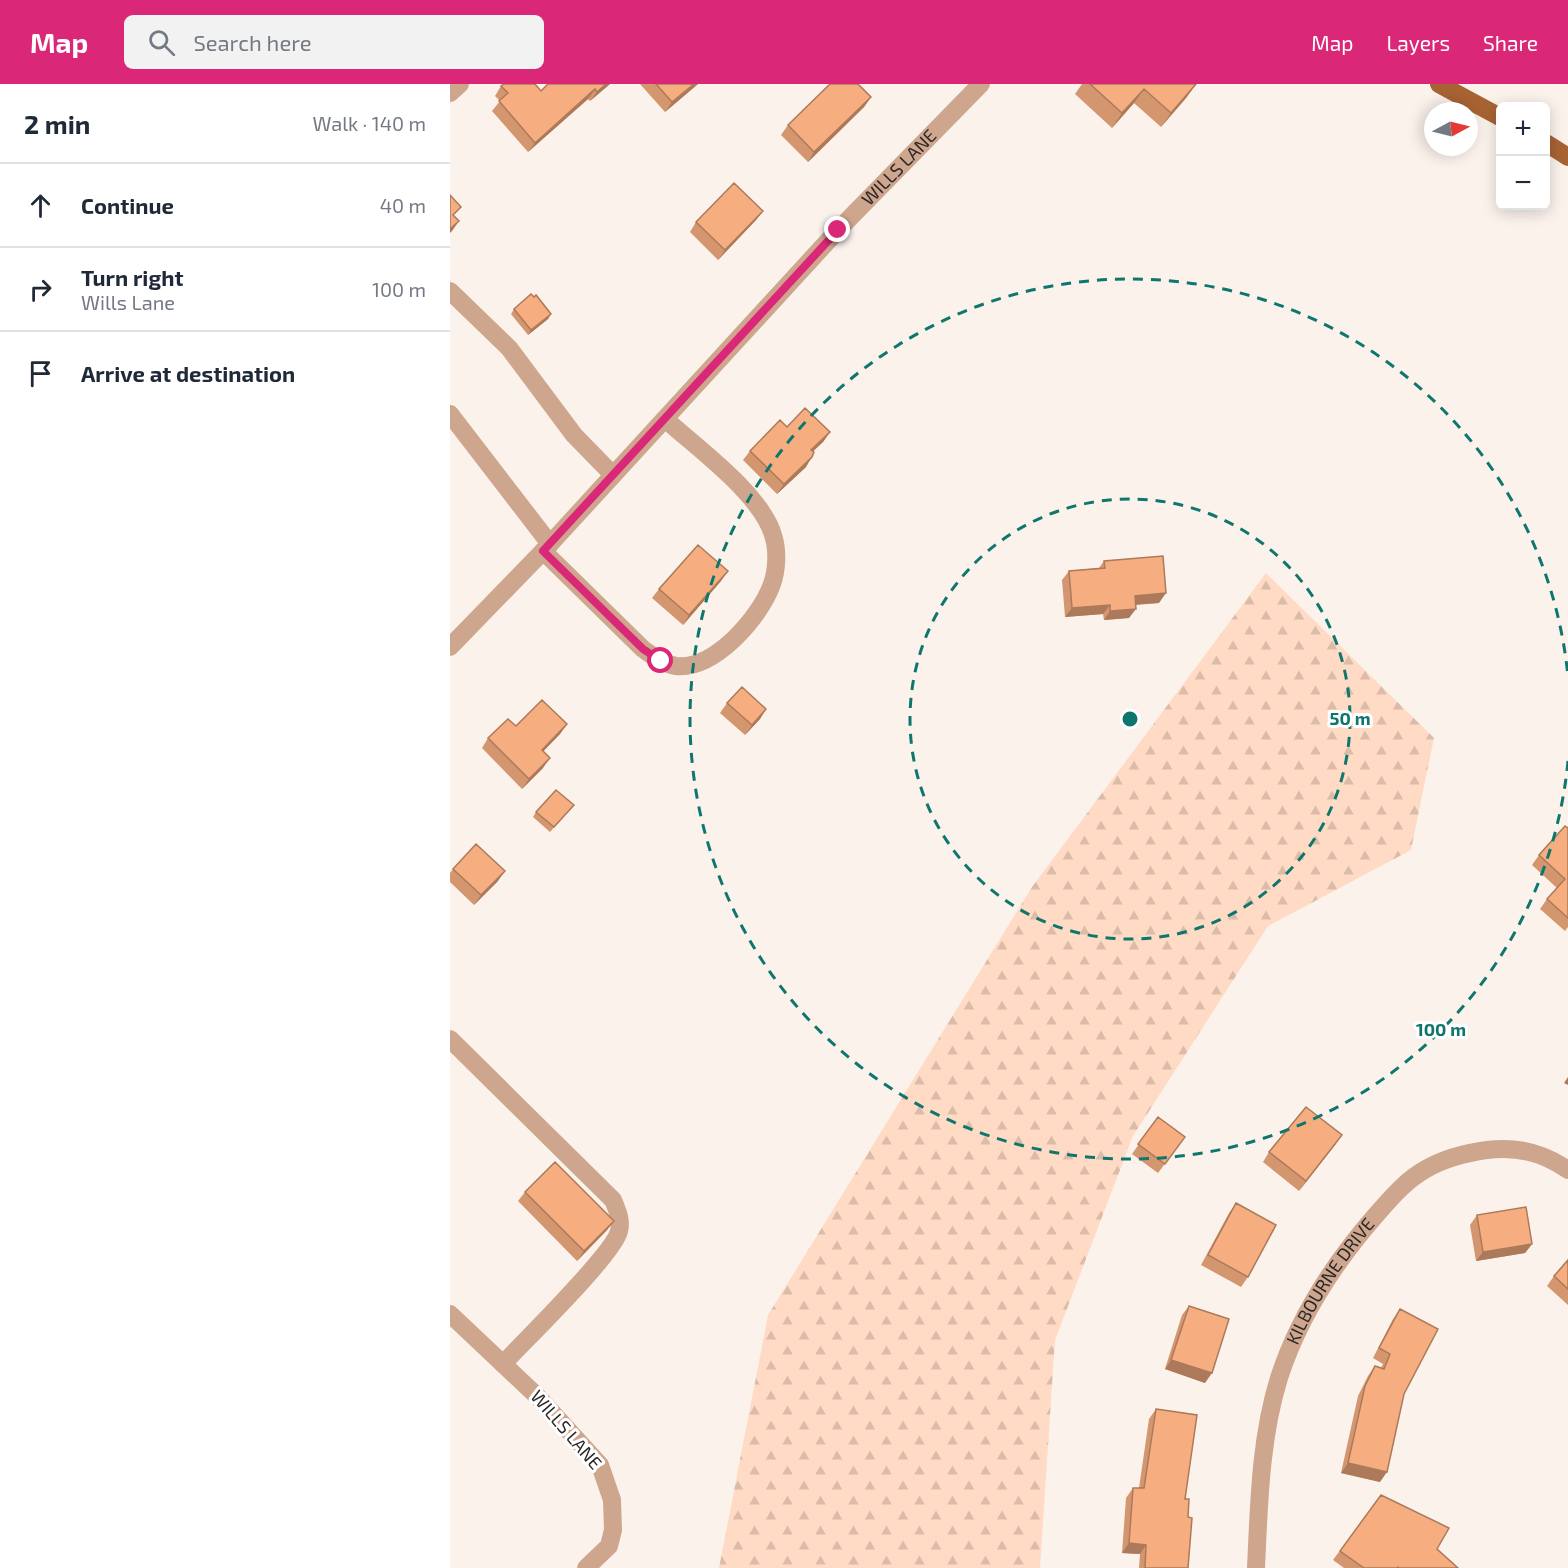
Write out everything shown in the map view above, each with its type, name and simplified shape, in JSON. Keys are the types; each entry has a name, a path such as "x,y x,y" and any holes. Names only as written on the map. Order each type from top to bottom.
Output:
{"main road":[{"path":"1449,86 1496,115"},
{"path":"1550,146 1568,157"}],"street":[{"path":"450,93 460,84"},
{"name":"WILLS LANE","path":"450,647 547,548 838,230 981,84"},
{"path":"450,291 509,348 574,435 613,475"},
{"path":"450,414 547,548 643,649 661,661 675,666 692,665 723,650 766,598 772,582 776,556 774,536 761,509 747,493 665,419"},
{"path":"450,1039 613,1200 620,1220 619,1234 603,1257 503,1364"},
{"name":"KILBOURNE DRIVE","path":"1256,1568 1264,1449 1279,1379 1302,1323 1328,1275 1404,1185 1425,1170 1448,1158 1499,1148 1524,1150 1552,1158 1568,1170"},
{"name":"WILLS LANE","path":"450,1314 538,1397 600,1465 607,1481 614,1518 613,1530 609,1546 586,1568"}],"green space":[{"path":"1266,573 1434,738 1411,850 1268,926 1133,1136 1055,1340 1040,1568 719,1568 768,1315 1032,887"}],"building":[{"path":"504,84 535,84 541,91 548,84 606,84 597,92 595,89 535,143 499,101 508,93 501,86"},
{"path":"656,84 694,84 672,102"},
{"path":"830,84 858,84 871,97 814,152 788,125"},
{"path":"1090,84 1196,84 1171,113 1144,89 1122,113"},
{"path":"734,183 763,211 725,250 696,222"},
{"path":"450,195 461,207 453,215 459,221 450,229"},
{"path":"531,294 534,297 536,295 551,314 531,330 514,309"},
{"path":"805,408 830,432 811,450 814,452 812,457 784,484 750,451 780,420 787,427"},
{"path":"698,545 728,571 689,615 659,589"},
{"path":"1163,556 1166,593 1135,596 1136,609 1110,611 1110,605 1072,608 1069,571 1105,568 1104,561"},
{"path":"742,687 766,709 752,725 727,703"},
{"path":"542,700 567,724 542,750 550,758 529,779 488,738 508,719 516,726"},
{"path":"556,790 574,805 554,827 536,812"},
{"path":"1565,826 1568,828 1568,918 1547,899 1565,879 1539,855"},
{"path":"476,844 505,871 481,895 453,869"},
{"path":"1306,1107 1342,1135 1306,1181 1269,1152"},
{"path":"1158,1117 1185,1137 1165,1164 1138,1144"},
{"path":"555,1162 614,1221 584,1251 525,1192"},
{"path":"1236,1203 1276,1225 1248,1277 1208,1255"},
{"path":"1526,1207 1532,1244 1483,1252 1477,1215"},
{"path":"1568,1260 1568,1289 1554,1276"},
{"path":"1189,1306 1229,1319 1212,1373 1171,1360"},
{"path":"1400,1309 1438,1329 1404,1394 1387,1472 1348,1463 1365,1386 1375,1366 1384,1369 1390,1354 1379,1348"},
{"path":"1156,1409 1197,1415 1185,1499 1189,1499 1188,1517 1192,1518 1188,1568 1145,1568 1146,1545 1129,1543 1133,1488 1144,1488"},
{"path":"1381,1495 1449,1528 1437,1549 1458,1568 1364,1568 1340,1551"}],"route":[{"path":"661,661 643,649 610,614 543,551 838,230"}]}
